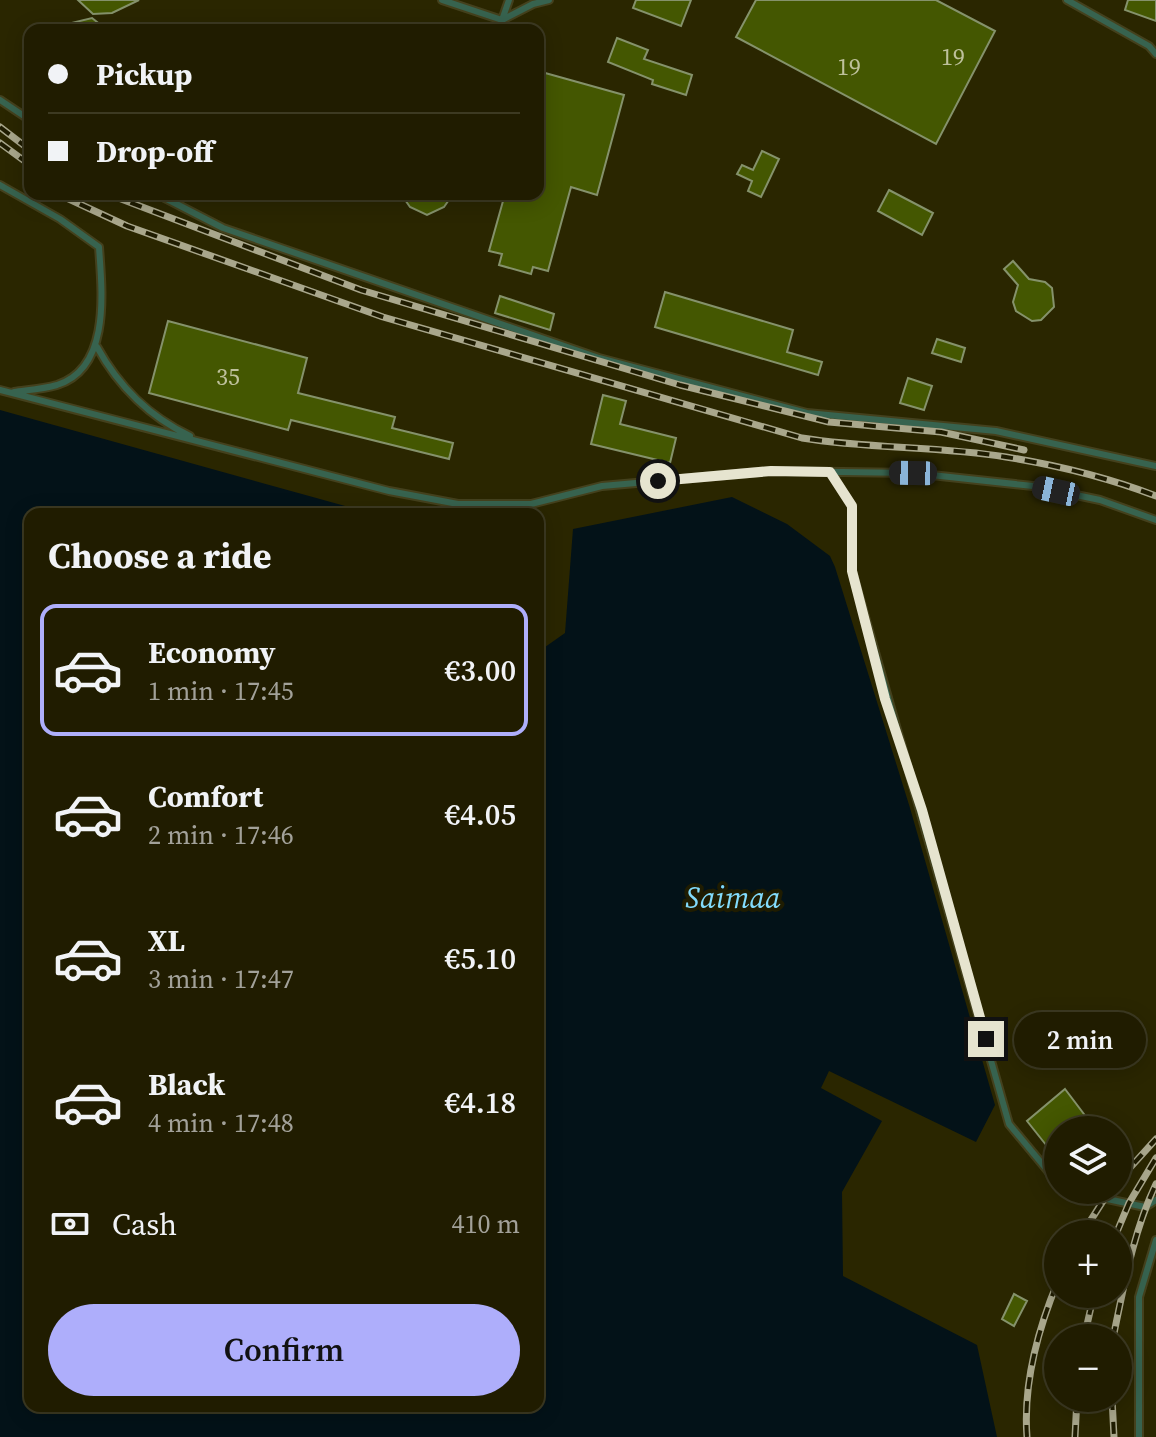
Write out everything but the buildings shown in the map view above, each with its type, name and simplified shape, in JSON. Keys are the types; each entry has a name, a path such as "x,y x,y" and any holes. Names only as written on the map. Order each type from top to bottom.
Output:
{"lane":[{"path":"442,0 502,20 533,4 549,0"},
{"path":"502,20 509,0"},
{"path":"1067,0 1149,46 1156,54"},
{"path":"0,100 24,116"},
{"path":"0,185 24,199"},
{"path":"26,200 99,247 101,279 97,347 111,374 162,423 204,443"},
{"path":"169,200 223,228 599,358 807,413 996,431 1156,466"},
{"path":"10,393 59,385 83,367 97,347"},
{"path":"0,390 389,491 458,504 531,504 602,486 771,471 913,473 1033,486 1100,500 1156,520"},
{"path":"830,472 852,506 852,571 855,586 1009,1124 1044,1166"},
{"path":"1131,1204 1145,1207 1156,1200"},
{"path":"1139,1437 1139,1297 1156,1240"}],"water":[{"name":"Saimaa","path":"0,410 352,508 24,508 24,1412 544,1412 544,648 565,633 573,529 732,497 787,524 830,556 910,808 995,1105 976,1142 829,1071 821,1088 882,1121 842,1192 843,1276 977,1345 997,1437 0,1437"}],"railway":[{"path":"0,127 24,145"},
{"path":"0,143 24,161"},
{"path":"71,200 127,226 383,317 802,438 1006,457 1082,473 1156,496"},
{"path":"124,200 361,290 680,385 829,422 941,432 1024,450"},
{"path":"1132,1166 1156,1139"},
{"path":"1122,1220 1156,1158"},
{"path":"1116,1324 1135,1240 1156,1184"},
{"path":"1091,1220 1101,1204"},
{"path":"1027,1437 1030,1377 1048,1308"},
{"path":"1087,1324 1091,1308"},
{"path":"1075,1437 1076,1412"},
{"path":"1113,1412 1114,1437"}],"route":[{"path":"658,481 771,471 830,472 852,506 852,571 885,699 922,810 986,1039"}]}
